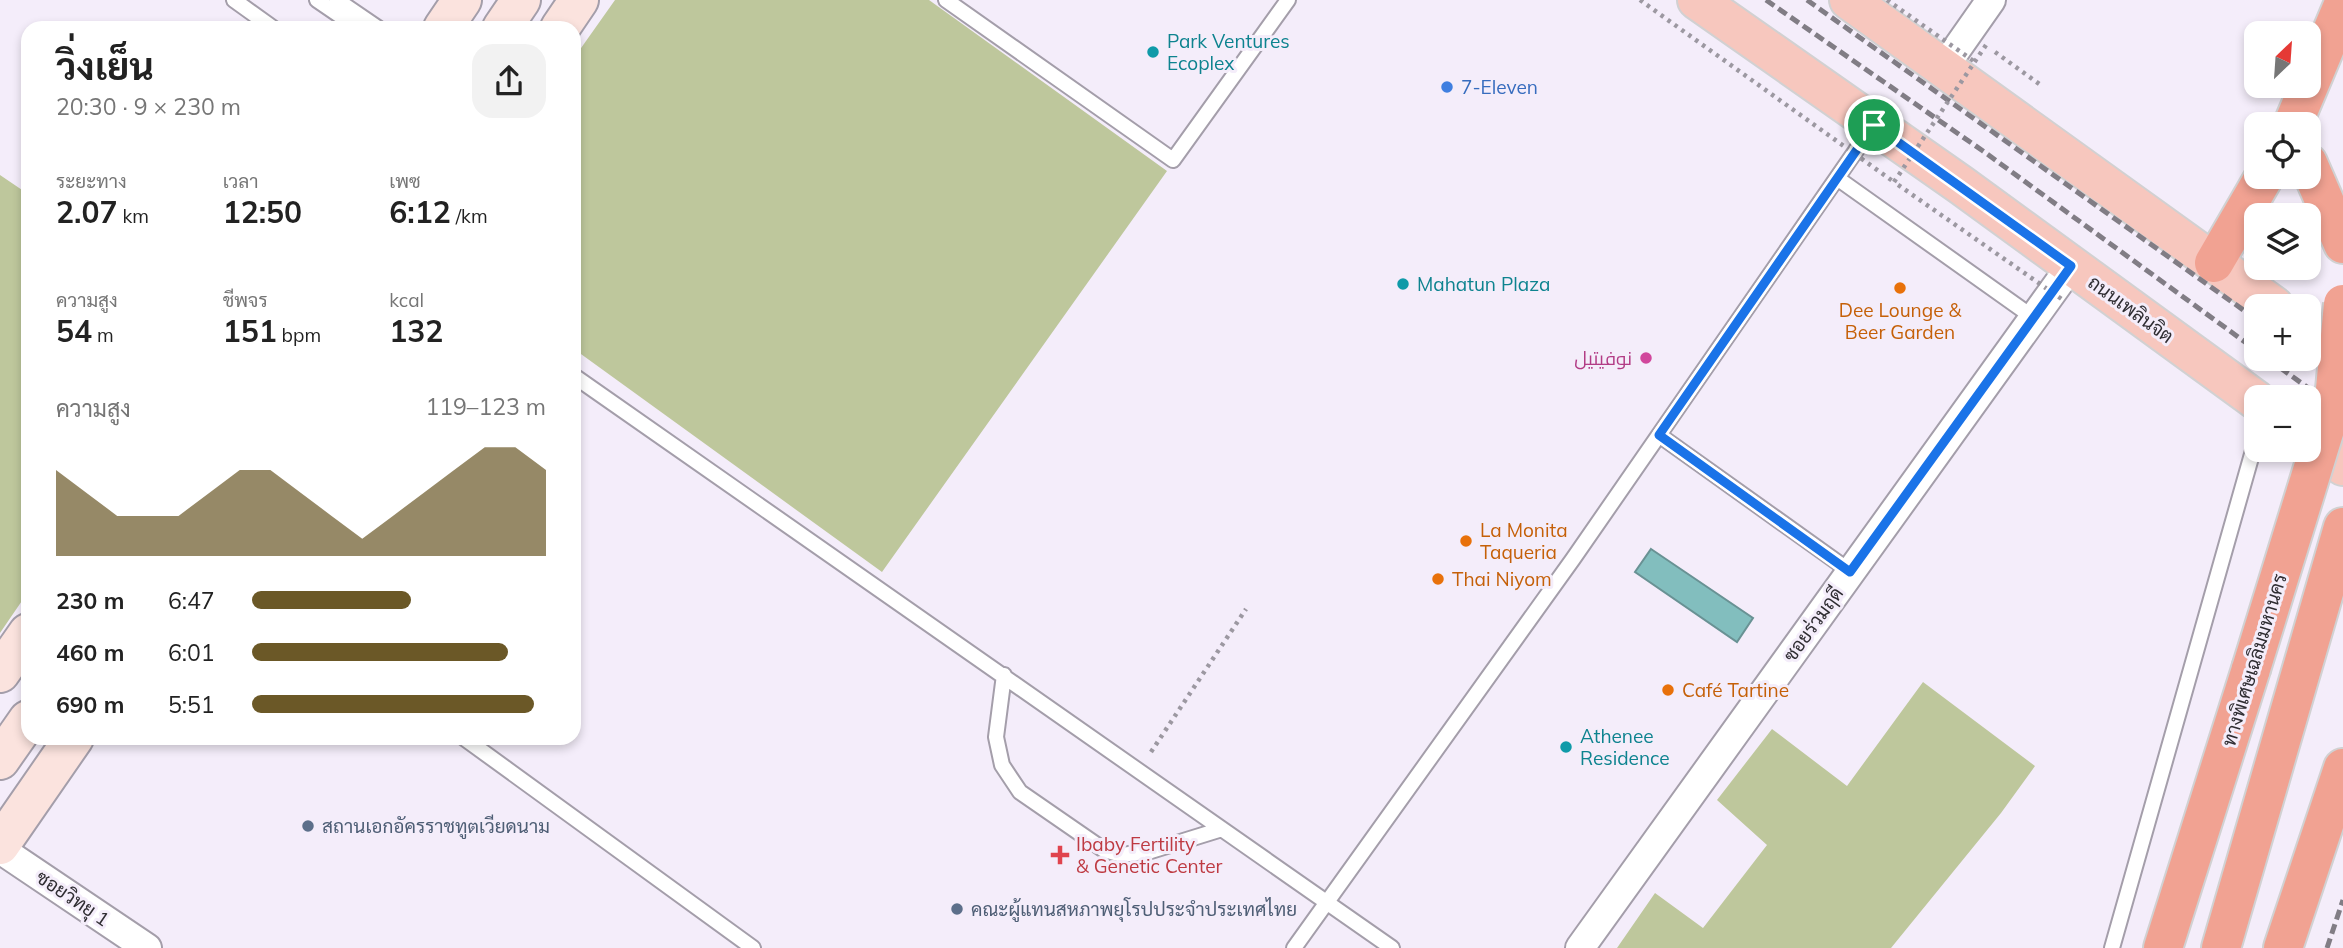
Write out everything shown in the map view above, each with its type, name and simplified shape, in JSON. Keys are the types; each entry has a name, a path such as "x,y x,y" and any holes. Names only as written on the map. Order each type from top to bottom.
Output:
{"highway":[{"path":"2298,112 2343,5"},
{"path":"2214,263 2257,189"},
{"path":"2319,189 2343,244"},
{"name":"ทางพิเศษเฉลิมมหานคร","path":"2163,948 2339,386 2343,304"},
{"path":"2221,948 2343,527"},
{"path":"2283,948 2343,768"}],"main road":[{"path":"448,21 462,0"},
{"path":"507,21 521,0"},
{"path":"565,21 579,0"},
{"name":"ถนนเพลินจิต","path":"1697,0 1874,125 2067,283 2244,393"},
{"path":"1849,0 1960,65 2257,294"},
{"path":"2321,340 2343,356"},
{"path":"2321,450 2343,466"},
{"path":"0,673 21,643"},
{"path":"0,760 21,730"},
{"path":"0,847 69,745"}],"street":[{"path":"1960,65 1991,0"},
{"name":"ซอยร่วมฤดี","path":"1580,948 2034,318 2067,283"},
{"name":"ซอยวิทยุ 1","path":"0,847 147,948"}],"lane":[{"path":"234,0 263,21"},
{"path":"317,0 348,21"},
{"path":"337,0 368,21"},
{"path":"946,0 1173,160 1288,0"},
{"path":"1294,948 1573,559 1874,125"},
{"path":"1837,178 2034,318"},
{"path":"581,381 1392,948"},
{"path":"1659,435 1850,572"},
{"path":"2112,948 2250,462"},
{"path":"1004,675 996,737 1002,765 1020,792 1104,850 1122,855 1151,851 1222,829"},
{"path":"474,745 754,948"}],"path":[{"path":"1640,0 1894,182 2067,283"},
{"path":"1887,0 1960,65"},
{"path":"1894,182 1960,65 1986,45 2042,86"},
{"path":"1139,770 1246,609"}],"shaded area":[{"path":"615,0 929,0 1167,171 882,572 581,354 581,48"},
{"path":"0,175 21,189 21,602 0,633"},
{"path":"1651,549 1753,618 1737,642 1635,572"},
{"path":"1923,682 2035,766 2001,813 1891,948 1617,948 1655,893 1703,928 1767,845 1717,800 1772,729 1847,786"}],"railway":[{"path":"1766,0 1983,151 2244,341"},
{"path":"1807,0 2244,310"},
{"path":"2321,367 2343,383"},
{"path":"2285,371 2343,413"},
{"path":"2327,948 2343,900"}],"place":[{"name":"Park Ventures Ecoplex","path":"1153,52"},
{"name":"7-Eleven","path":"1447,87"},
{"name":"Mahatun Plaza","path":"1403,284"},
{"name":"Dee Lounge & Beer Garden","path":"1900,288"},
{"name":"نوفيتيل","path":"1646,358"},
{"name":"La Monita Taqueria","path":"1466,541"},
{"name":"Thai Niyom","path":"1438,579"},
{"name":"Café Tartine","path":"1668,690"},
{"name":"Athenee Residence","path":"1566,747"},
{"name":"สถานเอกอัครราชทูตเวียดนาม","path":"308,826"},
{"name":"Ibaby Fertility & Genetic Center","path":"1060,855"},
{"name":"คณะผู้แทนสหภาพยุโรปประจำประเทศไทย","path":"957,909"}],"route":[{"path":"1874,125 2071,266 1850,572 1659,435 1874,125"}]}
